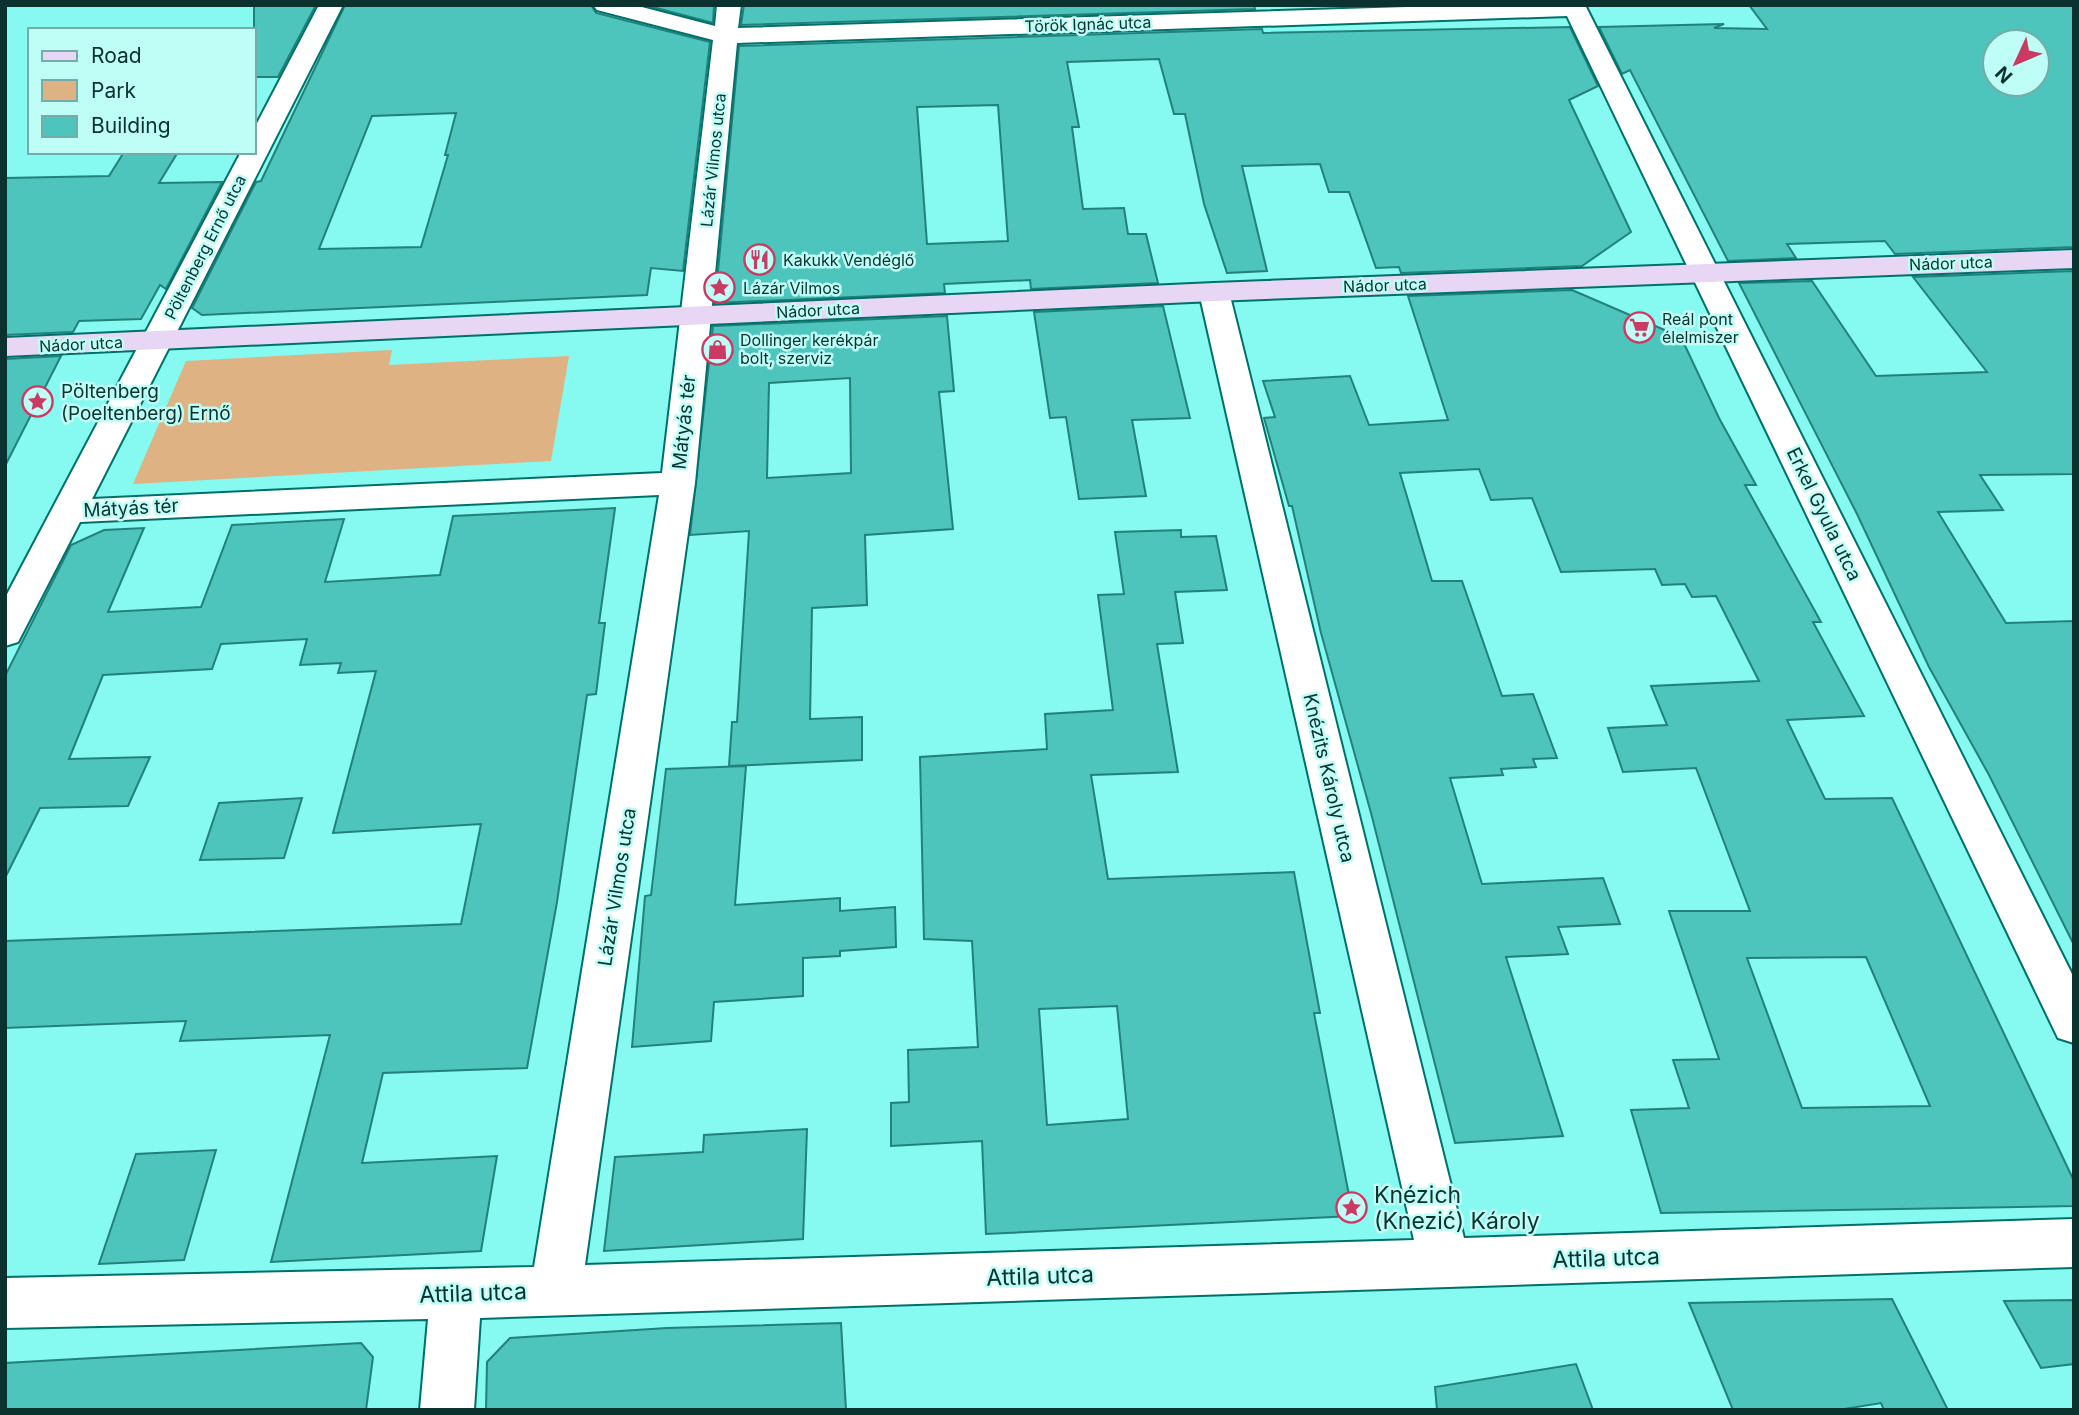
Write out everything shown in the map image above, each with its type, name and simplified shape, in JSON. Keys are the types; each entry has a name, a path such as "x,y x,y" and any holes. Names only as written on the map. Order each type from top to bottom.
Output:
{"street":[{"name":"Pöltenberg Ernő utca","path":"256,149 331,5"},
{"name":"Török Ignác utca","path":"605,5 726,36 1574,7"},
{"name":"Lázár Vilmos utca","path":"696,315 729,5"},
{"name":"Erkel Gyula utca","path":"1574,7 2074,1024"},
{"name":"Pöltenberg Ernő utca","path":"157,340 254,154"},
{"name":"Nádor utca","path":"696,315 2074,259"},
{"name":"Knézits Károly utca","path":"1214,292 1445,1263"},
{"path":"157,340 696,315"},
{"name":"Mátyás tér","path":"68,511 678,483 696,315"},
{"name":"Nádor utca","path":"5,347 157,340"},
{"name":"Mátyás tér","path":"68,511 157,340"},
{"name":"Lázár Vilmos utca","path":"556,1290 678,483"},
{"path":"5,633 68,511"},
{"name":"Attila utca","path":"5,1303 456,1294 2074,1243"},
{"path":"447,1410 456,1294"}],"green space":[{"path":"392,350 389,365 569,356 551,461 133,484 186,361"}],"building":[{"path":"254,5 316,5 278,77 256,77"},
{"path":"345,5 591,5 596,13 710,42 683,271 651,268 647,295 202,315 192,308 256,182 261,181","holes":["456,113 445,155 448,155 421,247 319,249 372,116"]},
{"path":"645,5 714,5 713,23"},
{"path":"744,5 1254,5 1255,9 741,25"},
{"path":"1749,5 2074,5 2074,247 1895,254 1885,241 1787,244 1796,258 1728,261 1630,70 1622,74 1599,27 1724,24 1714,28 1767,29"},
{"path":"1570,27 1598,86 1569,100 1631,232 1582,266 1401,273 1399,267 1376,268 1349,192 1329,192 1320,164 1242,166 1267,271 1227,273 1204,204 1185,114 1174,114 1159,59 1067,62 1079,127 1072,127 1083,209 1124,208 1128,234 1146,234 1158,283 1031,289 1030,280 944,284 945,293 715,303 739,46 1262,29 1263,33","holes":["998,105 1008,241 927,244 917,107"]},
{"path":"123,154 177,154 159,183 222,182 166,289 160,285 141,319 79,321 73,332 5,335 5,178 109,176"},
{"path":"2074,271 2074,474 1980,475 2003,510 1938,512 2006,623 2074,621 2074,945 1989,775 1929,667 1857,514 1739,283 1812,281 1876,376 1987,372 1913,277"},
{"path":"1572,290 1681,337 1719,418 1756,485 1745,485 1821,622 1813,622 1864,716 1787,720 1825,799 1892,798 2074,1181 2074,1206 1661,1213 1631,1110 1689,1108 1673,1060 1719,1059 1669,911 1750,911 1696,768 1623,772 1608,728 1667,725 1651,686 1759,681 1716,596 1692,597 1685,584 1662,585 1655,569 1561,572 1532,498 1491,500 1479,469 1400,473 1432,581 1462,581 1502,696 1533,694 1557,758 1533,759 1536,767 1501,769 1503,775 1450,778 1482,884 1603,878 1620,924 1558,927 1568,954 1506,957 1563,1136 1455,1143 1371,813 1321,633 1292,506 1289,506 1264,418 1275,417 1263,381 1350,376 1369,425 1448,420 1408,296","holes":["1866,957 1930,1106 1802,1108 1747,958"]},
{"path":"1163,306 1190,418 1132,420 1146,496 1079,499 1066,417 1050,418 1034,312"},
{"path":"947,316 954,391 939,392 953,529 865,535 867,605 812,608 810,719 862,717 862,760 729,766 732,722 737,722 749,531 690,535 713,326","holes":["850,378 851,473 767,478 769,383"]},
{"path":"61,356 5,466 5,359"},
{"path":"615,508 599,623 605,623 596,694 587,695 557,902 527,1068 383,1073 362,1163 497,1156 481,1251 271,1262 330,1035 180,1041 186,1021 5,1028 5,941 461,924 481,824 333,833 376,671 338,673 341,663 300,665 307,639 221,644 212,669 103,675 69,759 150,757 128,806 40,808 5,878 5,676 71,545 104,530 144,528 108,612 201,607 232,525 344,519 325,582 440,575 453,516"},
{"path":"1181,530 1181,537 1216,536 1227,590 1175,592 1183,643 1157,644 1178,772 1091,775 1108,879 1294,872 1320,1013 1314,1013 1353,1216 986,1234 982,1141 891,1146 891,1103 909,1102 908,1050 978,1047 972,941 924,939 920,757 1047,749 1045,714 1113,710 1098,595 1124,594 1115,532","holes":["1117,1006 1128,1119 1047,1125 1039,1009"]},
{"path":"746,766 735,905 840,898 840,911 895,907 896,947 840,951 840,956 803,958 803,996 714,1002 711,1041 632,1047 645,896 651,895 666,769"},
{"path":"302,798 284,858 200,860 219,803"},
{"path":"807,1129 803,1239 604,1251 615,1157 703,1152 704,1135"},
{"path":"216,1150 184,1260 99,1264 136,1154"},
{"path":"1892,1299 1948,1410 1884,1410 1881,1403 1838,1410 1733,1410 1689,1303"},
{"path":"2074,1300 2074,1364 2041,1368 2004,1301"},
{"path":"841,1323 846,1410 486,1410 487,1362 510,1338 667,1328"},
{"path":"361,1343 373,1357 366,1410 5,1410 5,1363"},
{"path":"1576,1364 1593,1410 1437,1410 1435,1387"}],"place":[{"name":"Kakukk Vendéglő","path":"760,260"},
{"name":"Lázár Vilmos","path":"720,288"},
{"name":"Reál pont élelmiszer","path":"1639,328"},
{"name":"Dollinger kerékpár bolt, szerviz","path":"717,349"},
{"name":"Pöltenberg (Poeltenberg) Ernő","path":"38,402"},
{"name":"Knézich (Knezić) Károly","path":"1351,1208"}]}
